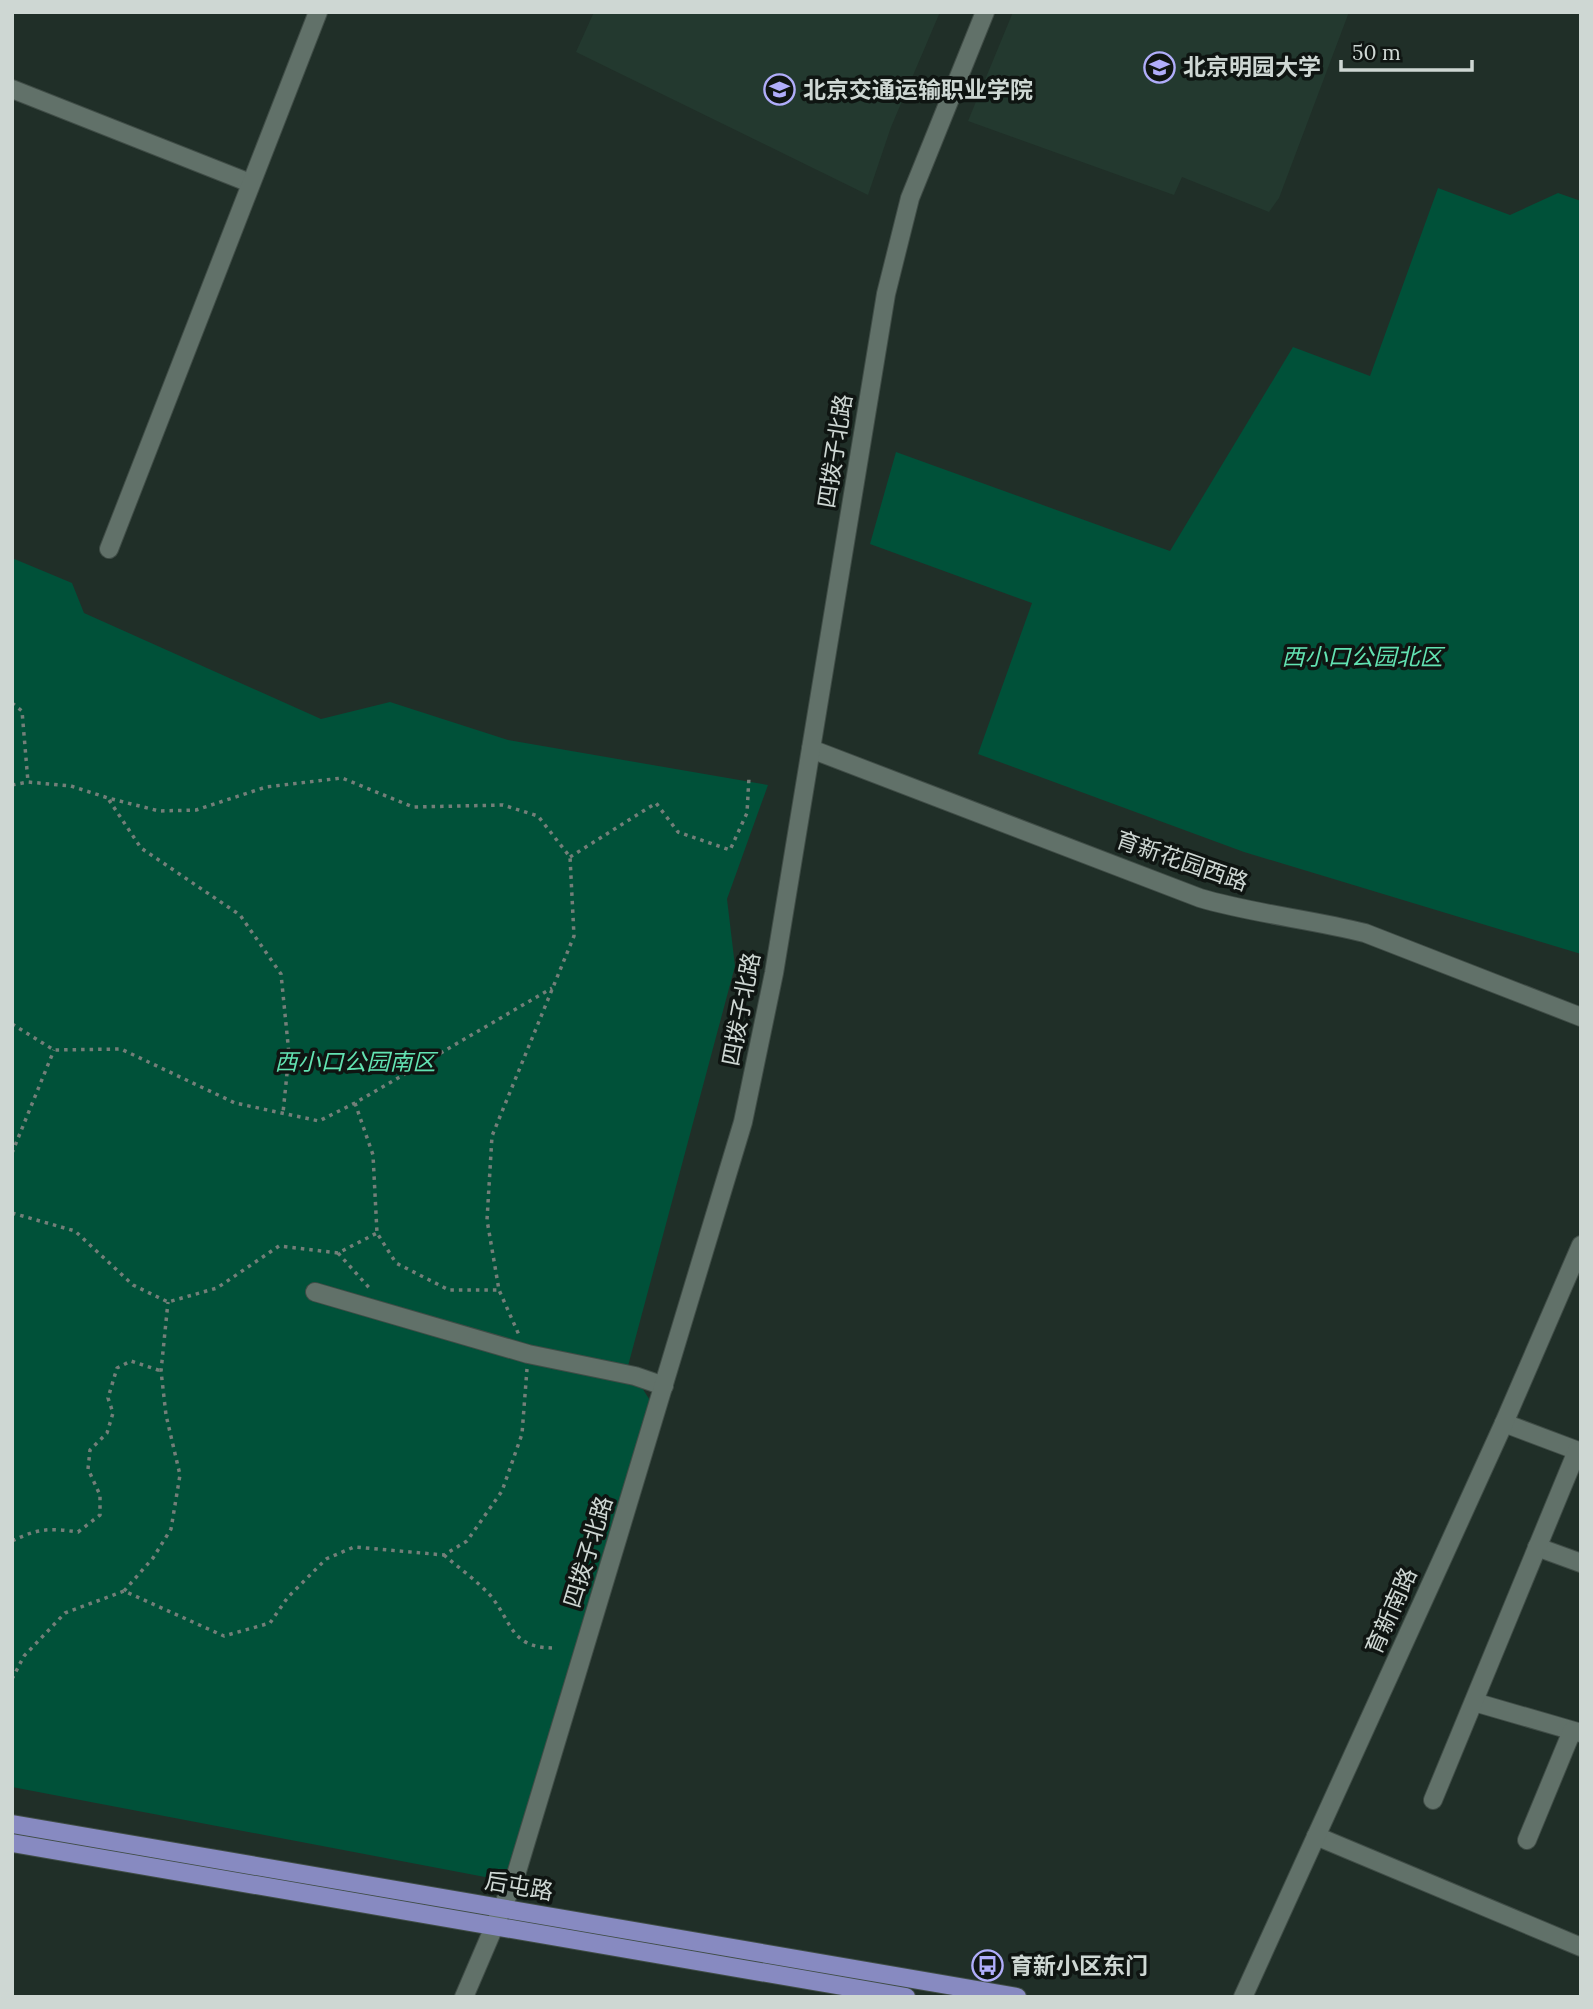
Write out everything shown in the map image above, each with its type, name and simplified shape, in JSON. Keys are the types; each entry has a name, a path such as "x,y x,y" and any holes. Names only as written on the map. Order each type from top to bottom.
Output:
{"main road":[{"name":"后屯路","path":"12,1824 1017,1997"},
{"name":"后屯路","path":"12,1843 906,1997"}],"street":[{"path":"109,549 318,12"},
{"name":"四拨子北路","path":"464,1997 519,1865 743,1122 774,973 886,294 898,242 927,154 985,12"},
{"path":"12,89 250,183"},
{"name":"育新花园西路","path":"811,749 1200,898 1232,908 1328,923 1365,933 1581,1017"},
{"name":"育新南路","path":"1243,1997 1504,1423 1581,1245"},
{"path":"316,1293 528,1354 635,1376 664,1386"},
{"path":"1433,1800 1579,1452 1504,1423"},
{"path":"1537,1547 1581,1563"},
{"path":"1474,1702 1576,1732 1527,1840"},
{"path":"1316,1836 1581,1947"}],"path":[{"path":"12,703 22,711 28,782"},
{"path":"570,857 656,803 678,832 730,850 747,813 749,777"},
{"path":"12,785 28,782 71,786 159,811 196,810 266,788 342,778 413,807 503,805 538,816 570,857 575,936 492,1136 487,1220 499,1290 528,1354 522,1434 502,1491 467,1541 444,1555 354,1547 326,1559 288,1597 270,1623 224,1636 124,1591"},
{"path":"108,798 141,848 240,915 281,974 289,1054 283,1113"},
{"path":"12,1024 54,1049 121,1049 234,1102 319,1121 355,1103 553,988"},
{"path":"12,1153 54,1049"},
{"path":"355,1103 373,1155 377,1233 396,1263 449,1290 499,1290"},
{"path":"12,1213 75,1231 133,1285 168,1302 217,1288 279,1246 338,1253 377,1233"},
{"path":"338,1253 374,1293 374,1310"},
{"path":"12,1679 24,1656 65,1613 124,1591 153,1558 171,1529 180,1475 166,1415 161,1371 168,1302"},
{"path":"12,1541 32,1531 48,1528 78,1532 100,1515 100,1495 88,1469 90,1450 107,1433 113,1413 108,1398 117,1368 131,1361 161,1371"},
{"path":"444,1555 489,1595 520,1640 535,1648 552,1648"}],"shaded area":[{"name":"北京交通运输职业学院","path":"594,12 940,12 891,127 868,195 576,52"},
{"name":"北京明园大学","path":"1013,12 1349,12 1279,198 1269,212 1182,177 1174,195 968,121"}],"green space":[{"name":"西小口公园北区","path":"1438,188 1510,215 1558,193 1581,201 1581,954 1244,852 978,754 1032,603 870,544 896,452 1170,551 1293,347 1370,376"},
{"name":"西小口公园南区","path":"12,558 72,583 84,613 321,719 390,702 508,740 768,785 727,899 735,966 628,1366 653,1405 511,1882 12,1787"}],"place":[{"name":"北京明园大学","path":"1160,67"},
{"name":"北京交通运输职业学院","path":"780,90"},
{"name":"育新小区东门","path":"987,1966"}]}
